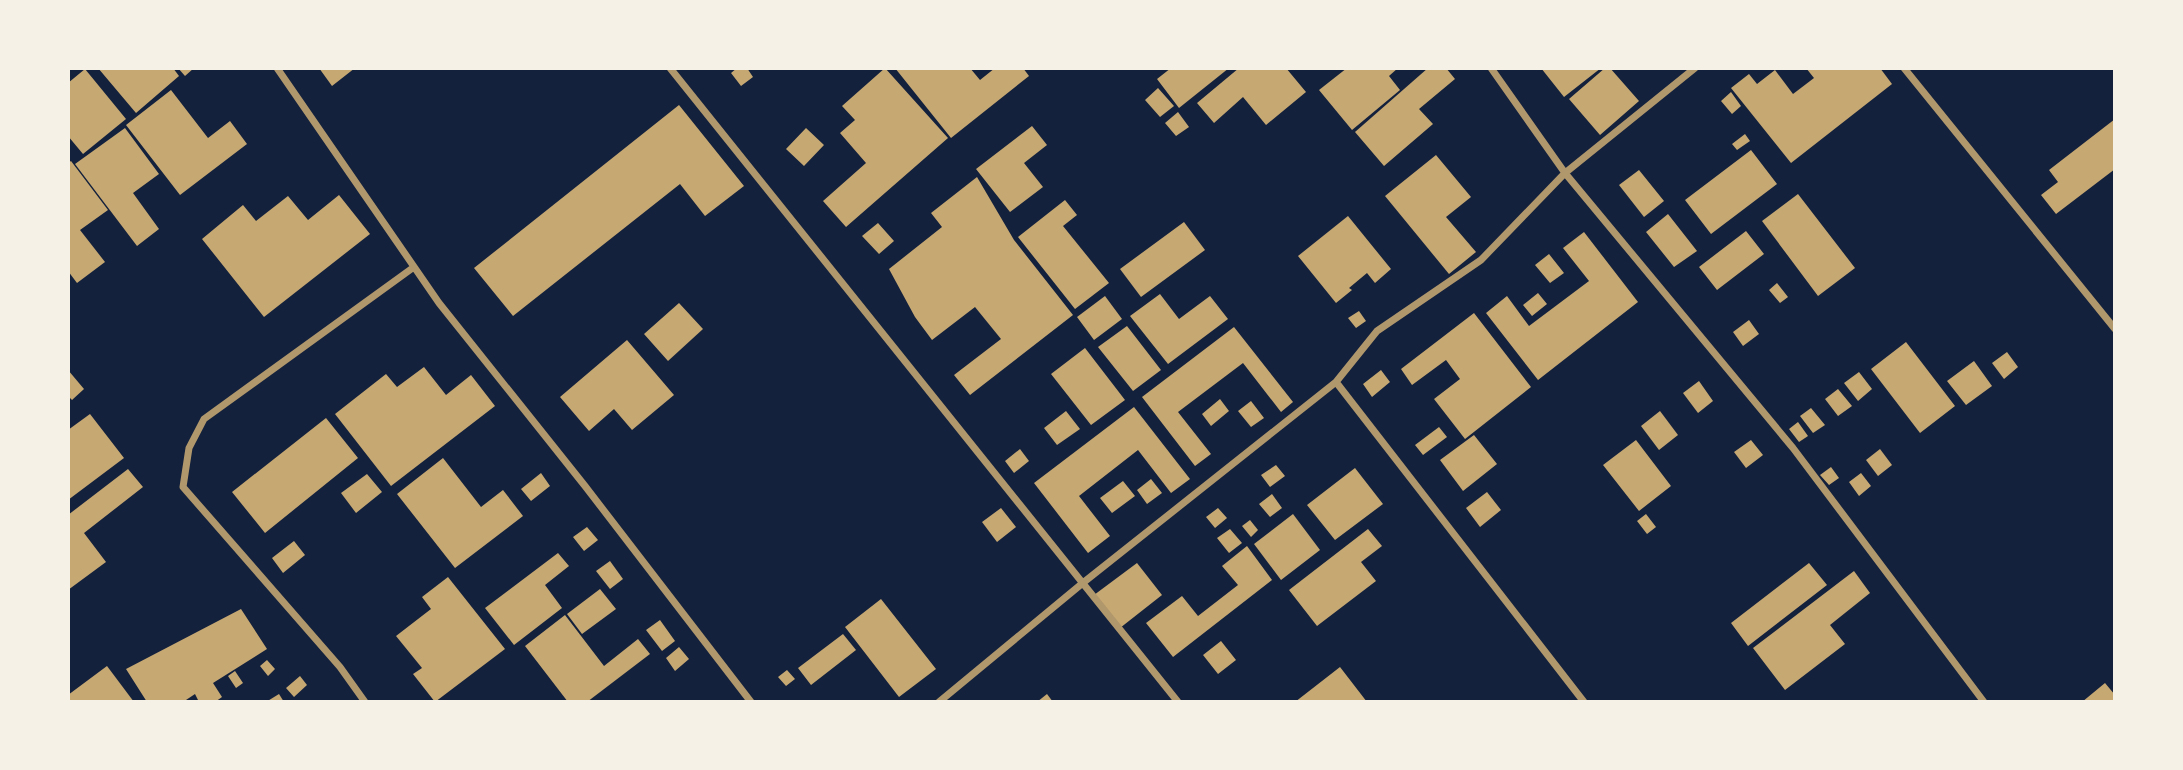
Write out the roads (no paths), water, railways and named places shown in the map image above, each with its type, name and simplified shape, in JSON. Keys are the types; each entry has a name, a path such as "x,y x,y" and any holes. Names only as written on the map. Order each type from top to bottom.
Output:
{"street":[{"path":"277,68 439,303 586,486 751,702"},
{"path":"670,68 1178,702"},
{"path":"1491,68 1565,173 1793,448 1984,702"},
{"path":"939,702 1084,582 1336,382 1377,331 1481,260 1565,173 1695,68"},
{"path":"1904,68 2115,329"},
{"path":"365,702 340,667 183,487 189,448 204,419 414,267"},
{"path":"1336,382 1584,702"}]}
